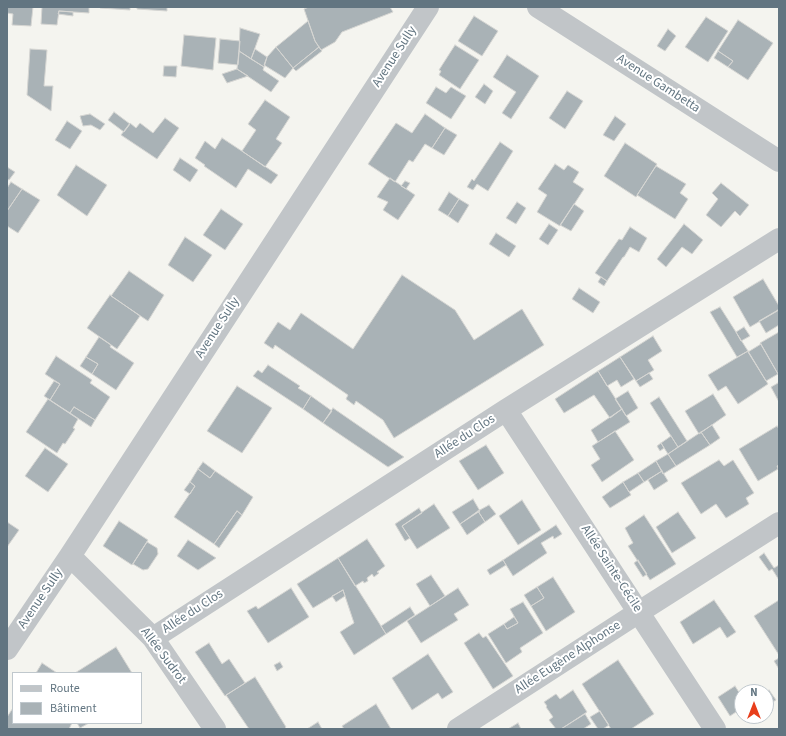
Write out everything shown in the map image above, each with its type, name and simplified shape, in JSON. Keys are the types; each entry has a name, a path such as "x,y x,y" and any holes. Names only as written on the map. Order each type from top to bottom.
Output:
{"street":[{"name":"Avenue Sully","path":"7,649 70,556 428,7"},
{"name":"Avenue Gambetta","path":"538,7 779,162"},
{"name":"Allée du Clos","path":"153,638 506,410 779,239"},
{"name":"Allée Sainte-Cécile","path":"506,410 715,729"},
{"name":"Allée Eugène Alphonse","path":"458,729 779,523"},
{"name":"Allée Sudrot","path":"70,556 153,638 215,729"}],"building":[{"path":"7,7 33,7 31,26 12,25 13,14 7,13"},
{"path":"42,7 89,7 89,13 59,11 57,25 41,24"},
{"path":"130,7 130,10 100,8"},
{"path":"137,7 167,7 167,11 137,9"},
{"path":"309,7 390,7 393,12 342,32 335,42 321,50 315,41 304,9"},
{"path":"59,11 73,12 73,16 58,14"},
{"path":"474,16 498,31 482,56 458,41"},
{"path":"706,17 728,31 708,62 685,47"},
{"path":"738,20 773,43 748,80 728,67 733,61 718,51"},
{"path":"308,21 315,41 319,47 293,68 276,47"},
{"path":"240,28 260,34 251,59 239,51"},
{"path":"668,29 676,36 665,51 657,46"},
{"path":"184,35 216,38 213,70 181,66"},
{"path":"220,39 240,41 238,65 218,63"},
{"path":"455,45 479,60 460,89 439,75 441,71 439,70"},
{"path":"276,47 293,68 285,78 264,65 267,57"},
{"path":"319,47 322,51 296,71 293,68"},
{"path":"30,49 47,50 44,86 53,86 51,111 27,95"},
{"path":"255,49 267,57 264,67 251,59"},
{"path":"239,51 264,67 263,70 279,81 271,92 237,69"},
{"path":"718,51 733,61 728,67 714,58"},
{"path":"507,55 539,76 511,119 502,113 516,92 493,77"},
{"path":"164,66 177,66 176,77 163,76"},
{"path":"237,69 248,76 227,83 222,74"},
{"path":"484,84 493,91 485,104 475,97"},
{"path":"436,87 446,93 451,87 466,96 451,119 426,103"},
{"path":"567,91 583,101 565,129 549,118"},
{"path":"265,100 290,117 276,139 282,143 265,167 242,151 256,130 248,124"},
{"path":"114,112 130,124 124,132 108,120"},
{"path":"90,114 105,124 100,130 91,125 83,126 80,116"},
{"path":"425,114 445,128 432,148 425,144 413,162 409,160 395,182 368,164 396,123 412,133"},
{"path":"615,116 626,124 614,141 603,135"},
{"path":"165,118 179,128 157,159 121,135 130,123 136,128 140,123 153,133"},
{"path":"67,121 82,131 70,149 55,140"},
{"path":"445,128 457,135 444,155 432,148"},
{"path":"222,138 278,175 271,184 248,169 236,188 195,158 205,141 215,149"},
{"path":"500,142 513,151 488,191 477,184 473,190 467,187 472,179 474,181"},
{"path":"625,143 657,164 636,197 604,176"},
{"path":"180,158 198,170 190,182 173,170"},
{"path":"555,164 564,170 568,165 579,172 573,182 584,189 560,226 537,212 547,195 538,189"},
{"path":"76,165 107,185 87,216 57,195"},
{"path":"656,166 686,184 680,193 688,199 675,219 637,195"},
{"path":"7,167 15,172 9,180 7,179"},
{"path":"390,178 415,195 398,220 383,210 388,202 377,197"},
{"path":"405,181 410,183 406,189 401,186"},
{"path":"11,182 22,189 7,211 7,188"},
{"path":"721,183 749,205 740,216 735,211 721,227 706,215 718,199 712,193"},
{"path":"22,189 40,200 18,233 7,226 7,211"},
{"path":"449,192 459,199 448,216 438,210"},
{"path":"459,199 469,205 458,223 448,216"},
{"path":"517,202 526,208 516,224 506,218"},
{"path":"574,204 584,211 571,231 560,225"},
{"path":"221,209 243,224 225,250 203,235"},
{"path":"549,224 558,230 548,245 539,239"},
{"path":"684,224 703,240 692,254 682,247 666,267 657,259"},
{"path":"630,227 647,238 639,252 630,247 607,281 595,273 619,239 622,240"},
{"path":"496,233 516,246 509,257 489,244"},
{"path":"185,237 212,255 193,282 168,265"},
{"path":"129,271 164,295 148,321 111,296"},
{"path":"402,275 455,310 474,340 522,309 544,345 394,438 383,420 356,401 354,405 346,399 348,395 275,345 273,349 264,343 278,322 290,330 301,313 353,349"},
{"path":"601,277 607,281 604,286 598,282"},
{"path":"763,279 779,306 779,310 750,327 733,297"},
{"path":"579,288 600,302 593,313 572,299"},
{"path":"110,295 140,316 117,349 87,328"},
{"path":"720,307 748,351 737,357 710,312"},
{"path":"778,310 779,325 766,333 759,321"},
{"path":"744,327 750,336 741,341 736,332"},
{"path":"779,332 779,373 778,374 760,343"},
{"path":"653,336 662,351 648,360 654,370 636,381 620,357"},
{"path":"99,337 111,345 110,347 134,363 116,390 92,374 98,364 86,357"},
{"path":"761,344 778,374 766,381 748,352"},
{"path":"748,351 768,384 738,404 726,386 718,391 708,375"},
{"path":"56,356 92,380 90,383 110,397 95,420 74,407 70,413 50,400 60,384 45,374"},
{"path":"86,357 98,364 92,374 80,366"},
{"path":"620,357 634,379 621,387 617,380 607,386 598,371"},
{"path":"268,365 300,386 298,388 311,396 303,409 253,376 258,370 262,373"},
{"path":"598,371 622,409 610,418 594,395 564,413 555,399"},
{"path":"649,373 653,379 640,387 636,381"},
{"path":"54,381 60,384 50,400 44,396"},
{"path":"778,383 779,384 779,402 771,387"},
{"path":"237,386 272,408 242,453 207,431"},
{"path":"628,391 638,408 626,416 615,399"},
{"path":"713,394 726,415 699,434 685,411"},
{"path":"311,396 332,411 323,423 303,409"},
{"path":"659,397 687,441 678,447 650,403"},
{"path":"48,399 78,419 73,428 75,429 57,453 26,432"},
{"path":"74,407 95,420 91,427 70,413"},
{"path":"333,408 404,457 388,467 323,423"},
{"path":"622,409 630,422 598,442 591,430"},
{"path":"712,425 720,438 710,445 701,432"},
{"path":"777,426 779,429 778,469 758,481 739,449"},
{"path":"615,431 634,460 602,482 591,465 600,459 592,446"},
{"path":"701,432 710,445 676,466 668,454"},
{"path":"671,436 678,447 668,454 661,443"},
{"path":"661,443 664,448 660,451 657,446"},
{"path":"486,445 504,473 478,490 459,461"},
{"path":"45,448 68,464 48,492 25,476"},
{"path":"668,454 676,466 663,474 656,461"},
{"path":"719,460 724,466 733,460 754,493 746,498 749,504 726,518 716,504 701,514 681,483"},
{"path":"656,461 662,471 644,482 638,473"},
{"path":"203,462 215,471 210,478 198,469"},
{"path":"198,469 210,478 215,471 253,497 242,515 237,511 214,544 174,517 195,486 190,482"},
{"path":"662,471 668,481 654,490 648,480"},
{"path":"638,473 644,482 629,492 623,482"},
{"path":"190,482 195,486 190,494 184,490"},
{"path":"623,482 631,495 610,508 602,497"},
{"path":"473,499 480,511 460,524 452,512"},
{"path":"522,500 541,530 518,545 499,516"},
{"path":"434,504 450,528 417,549 402,526"},
{"path":"489,505 496,514 485,522 478,511"},
{"path":"419,508 422,513 402,526 410,538 405,541 395,524"},
{"path":"237,511 242,515 219,548 214,544"},
{"path":"478,511 485,522 467,535 460,524"},
{"path":"678,512 696,538 672,553 656,527"},
{"path":"644,515 676,564 650,580 628,546 633,543 625,528"},
{"path":"119,521 148,540 132,565 103,546"},
{"path":"7,522 19,530 7,547"},
{"path":"556,525 562,534 554,539 553,536 541,543 547,553 513,576 503,560"},
{"path":"367,539 385,566 377,572 379,573 374,577 372,574 367,578 368,581 364,583 363,581 355,586 338,558"},
{"path":"188,540 216,558 198,570 177,556"},
{"path":"147,542 157,548 158,554 148,569 143,570 133,564"},
{"path":"764,553 774,568 779,565 779,580 772,569 769,571 759,557"},
{"path":"338,558 386,634 354,655 340,632 354,623 343,590 313,608 297,584"},
{"path":"503,560 506,565 490,575 487,570"},
{"path":"638,560 647,574 643,577 634,563"},
{"path":"431,575 445,596 430,606 416,584"},
{"path":"553,577 575,612 546,631 531,606 544,598 537,587"},
{"path":"537,587 544,598 531,606 524,595"},
{"path":"291,588 309,617 268,643 247,611 256,606 258,609"},
{"path":"458,588 469,605 454,614 458,620 421,643 407,621"},
{"path":"343,590 345,596 336,602 332,596"},
{"path":"714,600 736,632 727,638 720,627 693,644 680,622"},
{"path":"779,600 779,655 754,616"},
{"path":"523,602 543,633 520,648 522,652 506,663 488,634 504,624 507,629 518,623 510,609"},
{"path":"410,607 415,615 386,634 381,626"},
{"path":"514,617 518,623 507,629 504,624"},
{"path":"479,633 483,638 486,636 513,676 493,689 464,643"},
{"path":"209,643 222,664 229,659 245,683 225,696 195,652"},
{"path":"116,647 131,672 77,672"},
{"path":"428,654 453,692 442,699 438,693 412,710 392,678"},
{"path":"779,658 779,669 774,661"},
{"path":"618,660 654,714 631,729 611,729 582,684"},
{"path":"280,662 283,667 277,671 274,665"},
{"path":"42,663 56,672 37,672"},
{"path":"255,677 286,727 284,729 249,729 226,695"},
{"path":"734,687 734,713 730,716 718,697"},
{"path":"573,690 587,712 561,729 556,729 549,720 553,717 544,702 556,694 560,699"},
{"path":"376,704 391,729 344,729 342,726"},
{"path":"12,710 12,724 72,724 69,729 7,729 7,717"},
{"path":"600,711 609,725 603,729 598,729 590,717"},
{"path":"585,714 591,724 583,729 561,729"},
{"path":"318,722 322,729 307,729"},
{"path":"518,723 521,729 508,729"},
{"path":"78,724 87,724 80,728"}]}
